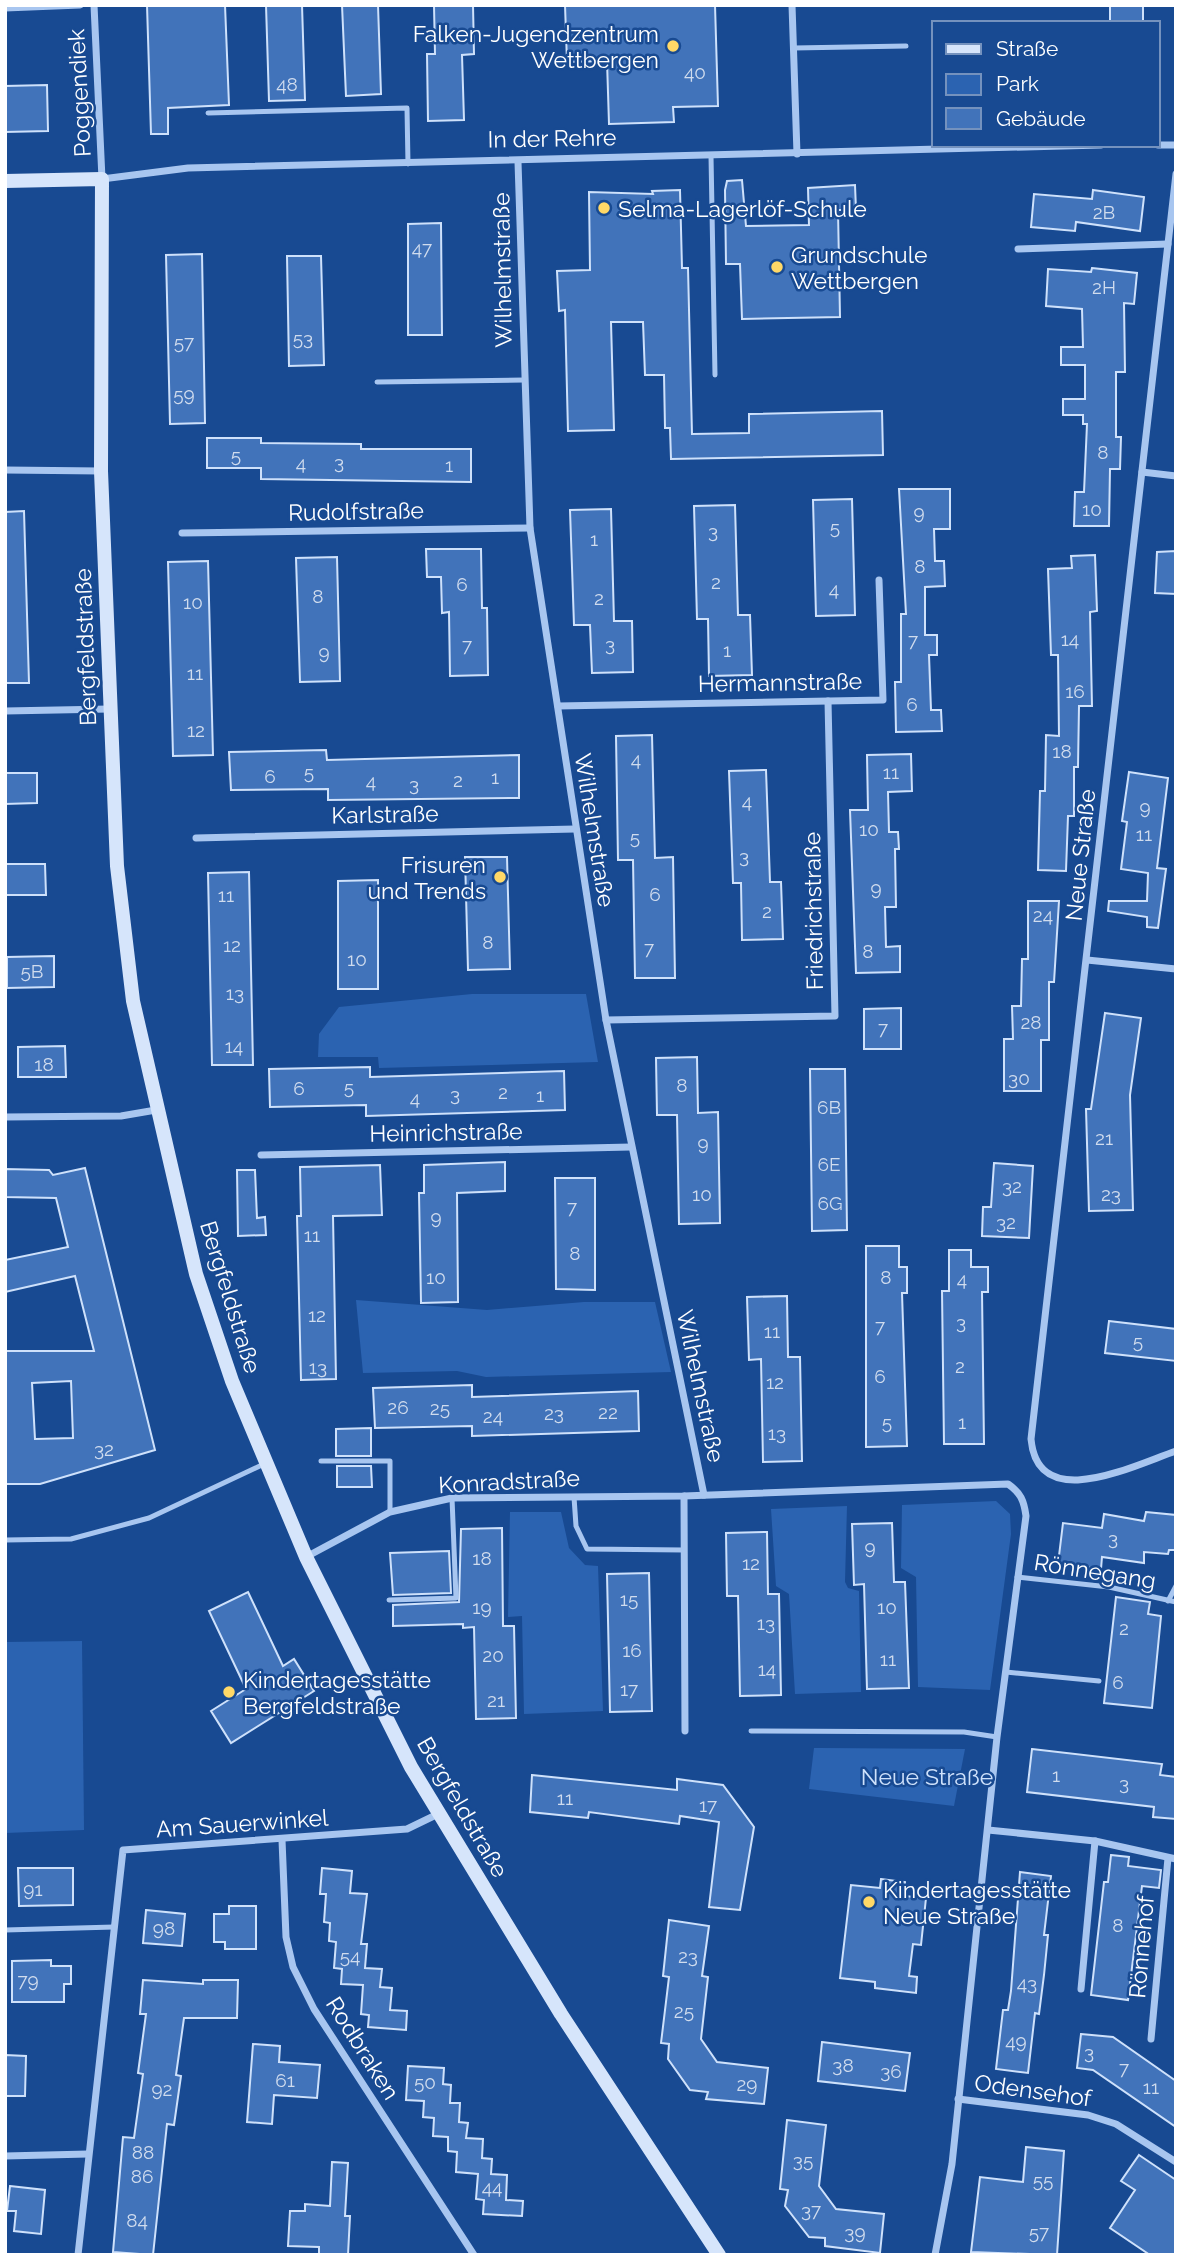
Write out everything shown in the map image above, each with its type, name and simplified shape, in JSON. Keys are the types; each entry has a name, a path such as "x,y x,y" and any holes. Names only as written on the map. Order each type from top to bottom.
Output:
{"street":[{"path":"5,8 80,5"},
{"name":"Poggendiek","path":"94,5 103,179"},
{"path":"792,5 797,154"},
{"name":"In der Rehre","path":"5,181 103,179 188,168 518,162 1033,147"},
{"name":"Wilhelmstraße","path":"518,162 530,528 606,1020 704,1495"},
{"name":"Neue Straße","path":"1176,174 1031,1439 1033,1457 1039,1468 1052,1478 1089,1479 1176,1451"},
{"name":"Bergfeldstraße","path":"103,179 102,471 117,866 133,1001 196,1274 232,1381 306,1558 411,1767 561,2014 719,2255"},
{"path":"1018,249 1168,244"},
{"path":"5,470 102,471"},
{"path":"1142,472 1176,476"},
{"name":"Rudolfstraße","path":"182,533 530,528"},
{"name":"Hermannstraße","path":"558,706 883,701 879,580"},
{"name":"Friedrichstraße","path":"606,1020 835,1016 828,701"},
{"path":"5,711 109,709"},
{"name":"Karlstraße","path":"196,838 575,830"},
{"path":"1087,960 1176,969"},
{"path":"5,1117 121,1116 156,1110"},
{"name":"Heinrichstraße","path":"261,1155 631,1147"},
{"name":"Konradstraße","path":"306,1558 390,1513 452,1498 684,1496 1008,1484 1018,1491 1024,1501 1026,1516 1017,1577"},
{"path":"684,1496 685,1731"},
{"path":"935,2255 952,2164 997,1737 1017,1577"},
{"name":"Am Sauerwinkel","path":"78,2255 123,1850 407,1829 438,1814"},
{"name":"Rönnehof","path":"988,1830 1095,1842 1172,1858 1151,2039"},
{"name":"Rodbraken","path":"282,1840 286,1937 293,1967 314,2009 474,2255"},
{"path":"1081,1989 1095,1842"},
{"name":"Odensehof","path":"958,2099 1088,2115 1116,2124 1176,2162"},
{"path":"5,2157 88,2154"}],"lane":[{"path":"794,48 906,46"},
{"path":"208,113 407,108 408,164"},
{"path":"711,156 715,375"},
{"path":"377,382 524,380"},
{"path":"321,1461 390,1461 390,1513"},
{"path":"5,1540 71,1539 149,1518 267,1462"},
{"path":"574,1497 576,1526 587,1549 684,1549"},
{"path":"389,1600 456,1598 452,1498"},
{"name":"Rönnegang","path":"1017,1577 1109,1587 1176,1602"},
{"name":"Rönnegang","path":"1168,1601 1176,1586"},
{"path":"1006,1672 1100,1681"},
{"path":"751,1731 964,1732 997,1737"},
{"path":"5,1930 114,1927"}],"green space":[{"path":"472,994 586,994 598,1062 379,1068 378,1057 318,1057 319,1034 339,1007"},
{"path":"356,1300 487,1310 584,1302 655,1302 671,1372 486,1377 457,1371 363,1373"},
{"path":"996,1501 1010,1514 1011,1534 990,1690 918,1687 916,1577 901,1568 902,1505"},
{"path":"847,1506 845,1582 848,1588 859,1591 861,1692 795,1694 789,1594 776,1586 771,1509"},
{"path":"510,1512 561,1512 569,1548 585,1565 598,1566 603,1711 524,1714 522,1616 508,1617"},
{"path":"82,1641 84,1830 5,1833 5,1642"},
{"name":"Neue Straße","path":"814,1748 965,1749 954,1806 809,1789"}],"building":[{"path":"147,5 225,5 229,105 168,108 168,134 151,134"},
{"path":"266,5 302,5 305,100 269,101"},
{"path":"342,5 378,5 381,94 346,96"},
{"path":"434,5 473,5 474,54 462,55 464,120 428,121 427,54 435,54"},
{"path":"565,5 715,5 718,106 673,107 674,122 609,124 607,61 567,62"},
{"path":"1110,5 1143,5 1143,21 1110,21"},
{"path":"47,85 48,131 5,132 5,86"},
{"path":"742,180 746,226 809,225 808,188 855,185 856,210 838,210 840,317 742,319 740,264 726,264 725,190 727,181"},
{"path":"680,190 682,268 688,268 692,434 749,433 749,414 882,411 883,455 671,459 670,428 665,428 664,375 645,375 643,322 611,322 614,430 568,431 565,310 559,311 557,271 590,270 589,192 653,194 652,191"},
{"path":"1093,190 1144,197 1140,231 1076,222 1075,231 1031,227 1034,194 1092,199"},
{"path":"441,223 442,335 408,335 408,224"},
{"path":"202,254 205,423 170,424 166,255"},
{"path":"287,256 321,256 324,365 289,366"},
{"path":"1092,268 1137,273 1134,304 1124,303 1125,372 1116,372 1116,437 1121,437 1120,469 1110,469 1109,526 1074,526 1075,492 1084,492 1087,424 1083,424 1083,415 1063,415 1063,399 1085,399 1085,365 1061,365 1061,347 1083,347 1082,309 1046,306 1048,269 1091,272"},
{"path":"207,438 261,438 261,443 361,444 361,449 471,449 471,482 261,479 261,468 207,468"},
{"path":"899,489 950,489 950,529 934,529 935,561 944,561 945,586 925,587 925,635 937,635 937,655 929,655 931,710 941,710 942,731 896,732 895,682 901,682 901,614 906,614"},
{"path":"852,499 855,615 816,616 813,500"},
{"path":"735,505 738,615 750,615 752,675 709,676 708,619 697,619 694,506"},
{"path":"611,509 614,621 632,621 633,672 592,673 590,625 574,625 570,510"},
{"path":"24,511 29,683 5,683 5,512"},
{"path":"426,549 481,549 482,608 487,608 488,675 450,676 449,612 442,613 441,577 427,577"},
{"path":"1176,551 1176,594 1155,593 1157,552"},
{"path":"1095,555 1097,611 1090,612 1092,706 1079,706 1078,767 1074,767 1074,816 1068,816 1066,871 1038,870 1040,791 1045,791 1046,735 1059,736 1058,655 1051,655 1048,569 1072,568 1071,556"},
{"path":"337,557 340,681 300,682 296,558"},
{"path":"208,561 213,755 173,756 168,562"},
{"path":"652,735 655,858 673,857 675,978 635,978 633,860 618,860 616,736"},
{"path":"326,750 327,760 519,755 519,798 328,800 328,789 231,790 229,752"},
{"path":"911,754 912,791 888,792 889,832 898,832 899,849 895,849 896,907 885,907 886,947 900,946 900,972 856,973 850,810 868,810 867,755"},
{"path":"766,770 770,882 781,882 783,939 742,940 741,883 733,883 729,771"},
{"path":"1129,772 1168,778 1157,868 1166,869 1158,928 1147,927 1147,917 1108,911 1109,901 1147,901 1148,873 1121,869 1127,822 1122,821"},
{"path":"5,773 37,773 37,803 5,804"},
{"path":"465,857 507,857 510,969 468,970"},
{"path":"5,864 45,864 46,895 5,895"},
{"path":"249,872 253,1065 212,1065 208,873"},
{"path":"378,880 378,989 338,989 338,881"},
{"path":"1028,901 1059,901 1054,982 1049,982 1049,1040 1041,1040 1041,1091 1004,1091 1004,1039 1013,1039 1012,1006 1021,1006 1022,959 1028,959"},
{"path":"54,956 54,987 7,988 7,957"},
{"path":"901,1008 901,1049 864,1049 864,1009"},
{"path":"1105,1013 1141,1018 1130,1095 1133,1210 1089,1211 1086,1109 1091,1109"},
{"path":"65,1046 66,1077 18,1077 18,1047"},
{"path":"697,1057 698,1113 718,1112 720,1223 679,1224 677,1115 657,1115 656,1058"},
{"path":"370,1067 370,1077 564,1071 565,1110 366,1116 366,1105 270,1107 269,1069"},
{"path":"810,1069 845,1069 847,1230 812,1231"},
{"path":"505,1162 505,1191 457,1193 458,1302 421,1303 419,1193 424,1193 424,1165"},
{"path":"994,1163 1033,1166 1029,1238 982,1236 983,1207 991,1207"},
{"path":"380,1165 382,1215 333,1216 336,1379 301,1380 297,1216 301,1216 300,1167"},
{"path":"85,1168 155,1450 40,1484 5,1484 5,1351 94,1351 75,1276 5,1292 5,1260 68,1247 56,1198 5,1197 5,1169 49,1170 53,1175","holes":["71,1381 73,1438 35,1439 32,1383"]},
{"path":"237,1170 255,1170 257,1218 265,1217 266,1235 238,1236"},
{"path":"555,1178 595,1178 595,1290 556,1289"},
{"path":"866,1246 899,1246 899,1267 907,1267 907,1293 902,1293 907,1446 866,1447"},
{"path":"949,1250 971,1250 971,1267 988,1267 988,1292 982,1292 984,1444 944,1444 942,1291 949,1291"},
{"path":"787,1296 788,1357 800,1357 802,1461 763,1462 761,1359 749,1360 747,1297"},
{"path":"1109,1321 1176,1329 1176,1361 1105,1353"},
{"path":"472,1385 472,1397 638,1391 639,1431 472,1436 472,1426 375,1428 373,1388"},
{"path":"371,1428 371,1456 336,1456 336,1429"},
{"path":"337,1466 371,1466 372,1487 337,1487"},
{"path":"1146,1512 1176,1515 1176,1550 1169,1550 1168,1554 1144,1552 1144,1563 1102,1557 1101,1569 1058,1564 1063,1523 1102,1528 1104,1514 1144,1521"},
{"path":"892,1523 894,1582 905,1582 909,1688 867,1689 864,1584 854,1585 852,1524"},
{"path":"502,1528 503,1626 514,1626 516,1718 476,1719 474,1627 463,1628 463,1624 393,1626 393,1605 459,1602 461,1529"},
{"path":"767,1532 768,1594 779,1594 781,1695 740,1696 738,1596 727,1596 726,1533"},
{"path":"449,1551 451,1593 393,1595 390,1553"},
{"path":"649,1573 652,1711 610,1712 607,1574"},
{"path":"248,1592 283,1666 294,1659 314,1691 231,1743 211,1711 246,1689 209,1611"},
{"path":"1116,1597 1150,1602 1148,1614 1161,1616 1152,1708 1104,1703"},
{"path":"1032,1749 1162,1764 1160,1775 1176,1777 1176,1819 1153,1817 1154,1807 1027,1792"},
{"path":"532,1775 677,1790 677,1779 723,1785 754,1827 740,1910 709,1907 719,1822 680,1816 679,1824 589,1812 588,1818 530,1812"},
{"path":"1111,1855 1129,1857 1128,1866 1161,1870 1159,1888 1142,1886 1128,2000 1091,1995 1104,1882 1108,1882"},
{"path":"18,1868 73,1868 73,1905 19,1906"},
{"path":"322,1868 352,1871 350,1893 367,1894 361,1944 367,1944 365,1968 382,1969 380,1987 392,1988 390,2010 407,2011 406,2030 368,2027 369,2015 361,2014 363,1985 341,1984 342,1969 334,1968 336,1942 329,1941 330,1923 324,1922 326,1894 320,1894"},
{"path":"1020,1872 1051,1876 1044,1935 1048,1935 1044,1975 1039,2014 1035,2013 1028,2073 996,2069 1003,2010 1008,2010 1011,1991"},
{"path":"881,1879 905,1882 904,1896 926,1898 921,1945 913,1944 909,1976 917,1977 916,1993 875,1988 875,1982 840,1978 851,1885 880,1888"},
{"path":"229,1906 256,1906 256,1949 225,1949 225,1942 214,1942 214,1914 229,1914"},
{"path":"146,1910 185,1914 182,1946 143,1943"},
{"path":"669,1920 709,1926 702,1976 708,1977 701,2039 717,2062 768,2068 764,2104 706,2099 708,2092 690,2090 668,2059 669,2044 661,2043 669,1977 663,1976"},
{"path":"51,1960 51,1966 71,1966 71,1984 64,1984 64,2002 12,2002 12,1961"},
{"path":"143,1980 203,1984 203,1980 238,1980 237,2018 184,2018 176,2075 181,2076 174,2125 167,2124 153,2255 113,2252 123,2137 134,2138 143,2074 138,2073 146,2014 140,2014"},
{"path":"1081,2034 1113,2037 1176,2081 1176,2127 1093,2070 1077,2068"},
{"path":"822,2042 910,2053 905,2091 818,2081"},
{"path":"253,2044 280,2046 279,2062 320,2065 317,2098 274,2095 272,2124 247,2122"},
{"path":"5,2055 26,2056 25,2096 5,2096"},
{"path":"408,2066 444,2068 443,2084 451,2085 450,2103 460,2103 459,2122 468,2123 466,2138 483,2139 482,2158 492,2159 491,2174 507,2175 506,2200 523,2201 522,2216 483,2214 484,2200 476,2199 478,2174 456,2172 457,2152 448,2151 448,2137 433,2136 434,2118 423,2117 424,2101 406,2100"},
{"path":"787,2120 826,2125 819,2186 836,2209 884,2214 880,2253 825,2246 825,2238 809,2237 785,2206 788,2190 780,2189"},
{"path":"1026,2147 1064,2151 1057,2255 971,2252 980,2177 1023,2182"},
{"path":"1139,2155 1176,2180 1176,2255 1150,2255 1110,2228 1135,2190 1121,2181"},
{"path":"332,2162 348,2163 345,2216 350,2216 348,2255 319,2255 319,2247 288,2246 290,2211 305,2211 305,2204 330,2206"},
{"path":"10,2186 45,2190 41,2234 14,2231 16,2211 7,2211"}],"place":[{"name":"Falken-Jugendzentrum Wettbergen","path":"673,46"},
{"name":"Selma-Lagerlöf-Schule","path":"604,208"},
{"name":"Grundschule Wettbergen","path":"777,267"},
{"name":"Frisuren und Trends","path":"500,877"},
{"name":"Kindertagesstätte Bergfeldstraße","path":"229,1692"},
{"name":"Kindertagesstätte Neue Straße","path":"869,1902"}]}
